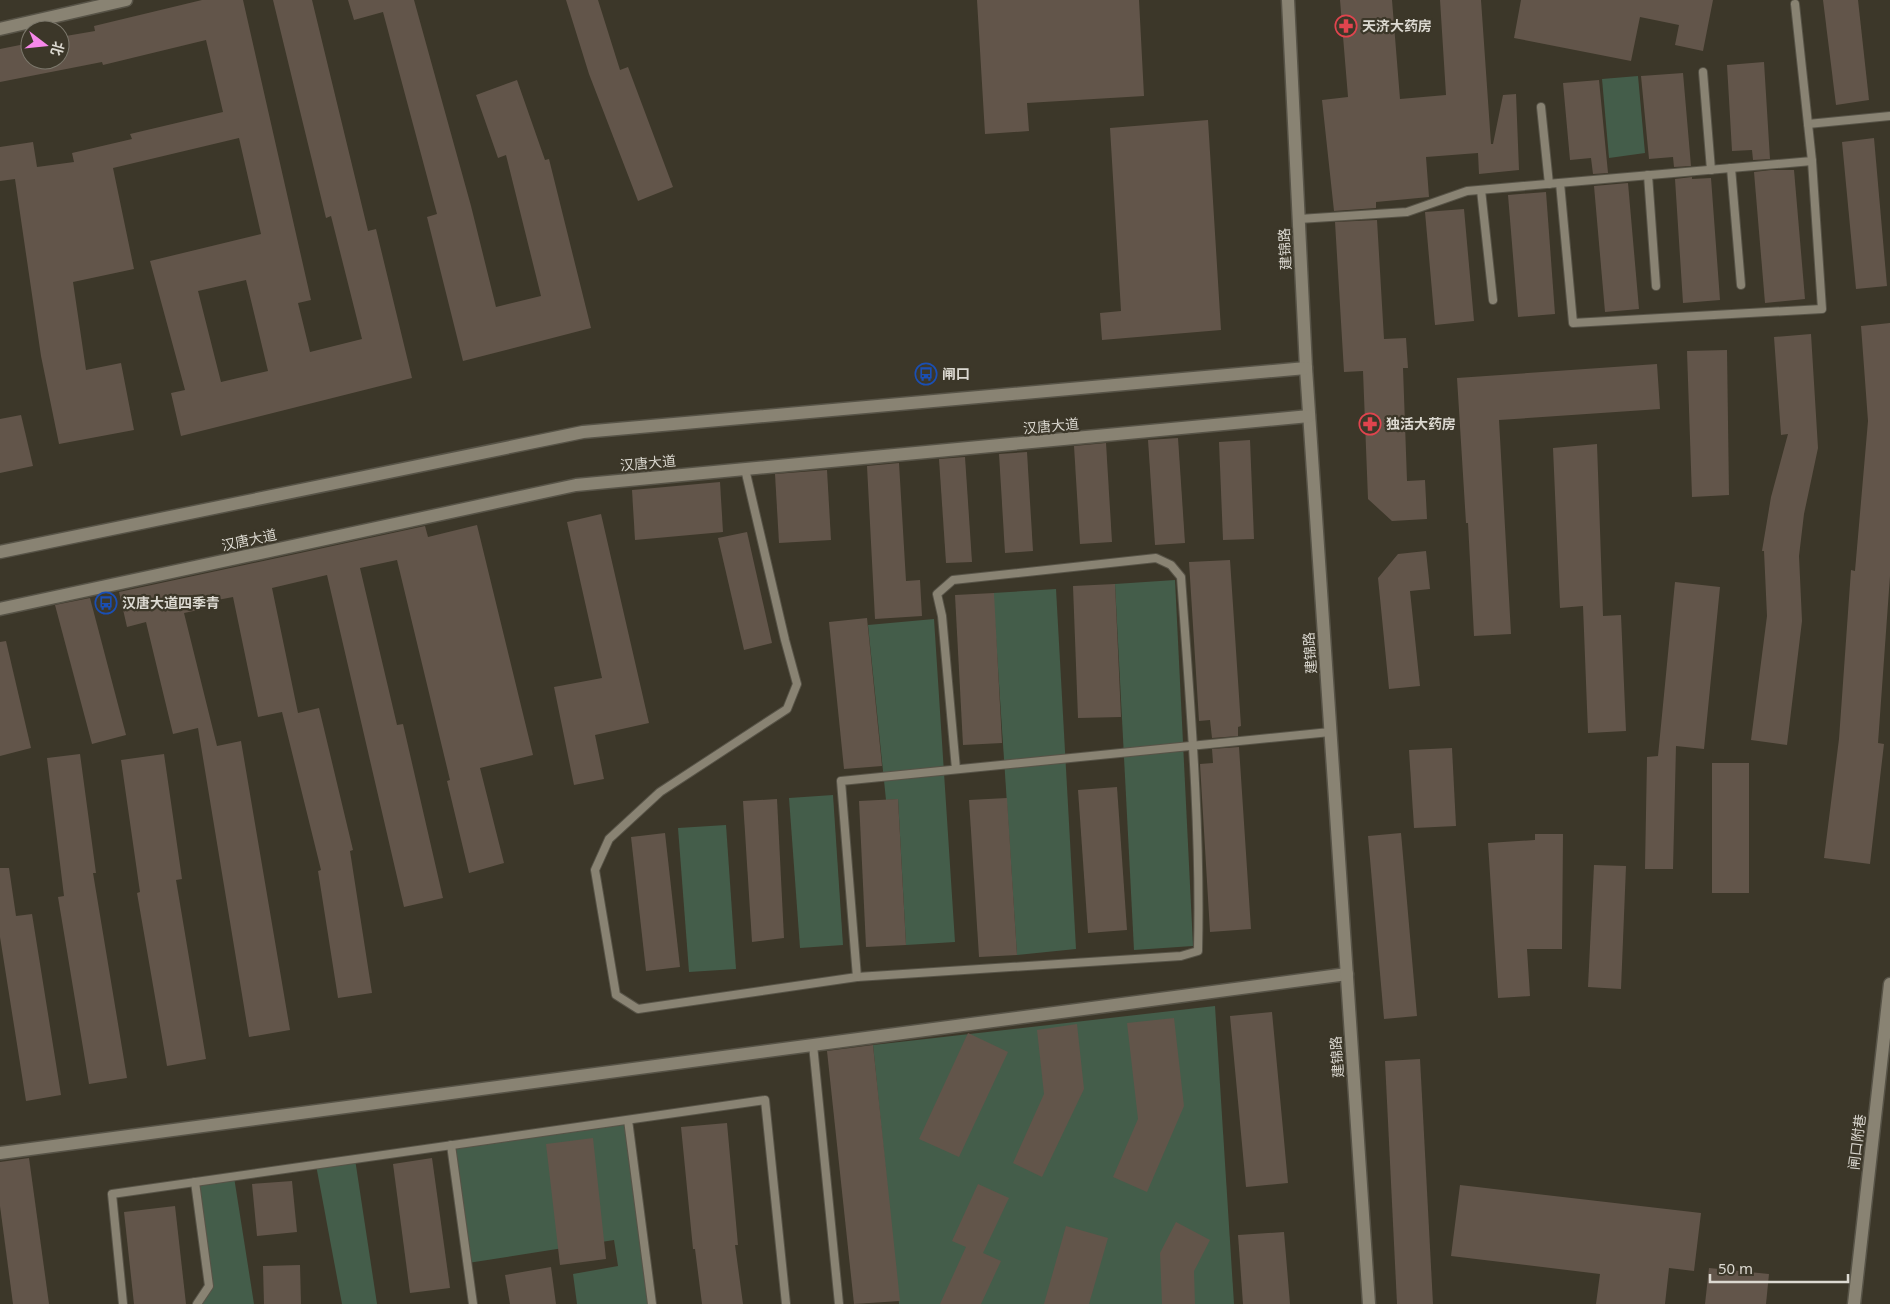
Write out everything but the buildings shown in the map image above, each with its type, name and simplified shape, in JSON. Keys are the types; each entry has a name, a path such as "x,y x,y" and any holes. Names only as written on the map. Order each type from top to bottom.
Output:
{"street":[{"path":"0,29 126,0"},
{"name":"建锦路","path":"1288,0 1306,368 1369,1304"},
{"path":"0,552 582,432 1306,368"},
{"name":"汉唐大道","path":"0,608 576,485 1309,416"},
{"path":"0,1153 1347,974"},
{"name":"闸口附巷","path":"1854,1304 1890,984"}],"lane":[{"path":"1560,183 1573,322 1822,309 1812,161 1795,4"},
{"path":"1703,72 1711,170"},
{"path":"1541,108 1549,184"},
{"path":"1808,124 1890,116"},
{"path":"1299,218 1407,212 1466,191 1812,161"},
{"path":"1731,168 1742,285"},
{"path":"1648,176 1656,286"},
{"path":"1482,190 1494,300"},
{"path":"745,469 797,684 787,709 660,792 609,839 595,870 616,995 638,1010 856,977 1181,956 1198,951 1200,883 1193,746 1181,577 1171,565 1156,558 953,580 936,594 942,616 956,769"},
{"path":"856,977 841,781 1330,732"},
{"path":"813,1044 839,1304"},
{"path":"123,1304 112,1194 765,1100 786,1304"},
{"path":"628,1120 652,1304"},
{"path":"451,1145 474,1304"},
{"path":"195,1182 209,1286 198,1304"}],"green space":[{"path":"1638,76 1645,153 1609,158 1602,79"},
{"path":"1175,580 1193,946 1134,950 1115,584"},
{"path":"1056,589 1076,949 1017,955 993,593"},
{"path":"934,619 955,942 906,945 898,799 886,800 868,625"},
{"path":"833,795 843,945 800,948 789,798"},
{"path":"726,825 736,969 689,972 678,828"},
{"path":"1215,1006 1234,1304 899,1304 873,1045"},
{"path":"628,1120 652,1304 577,1304 573,1274 618,1266 614,1240 468,1263 451,1145"},
{"path":"355,1159 377,1304 342,1304 316,1165"},
{"path":"234,1177 254,1304 197,1304 209,1286 195,1182"}],"place":[{"name":"天济大药房","path":"1346,26"},
{"name":"闸口","path":"926,374"},
{"name":"独活大药房","path":"1370,424"},
{"name":"汉唐大道四季青","path":"106,603"}]}
